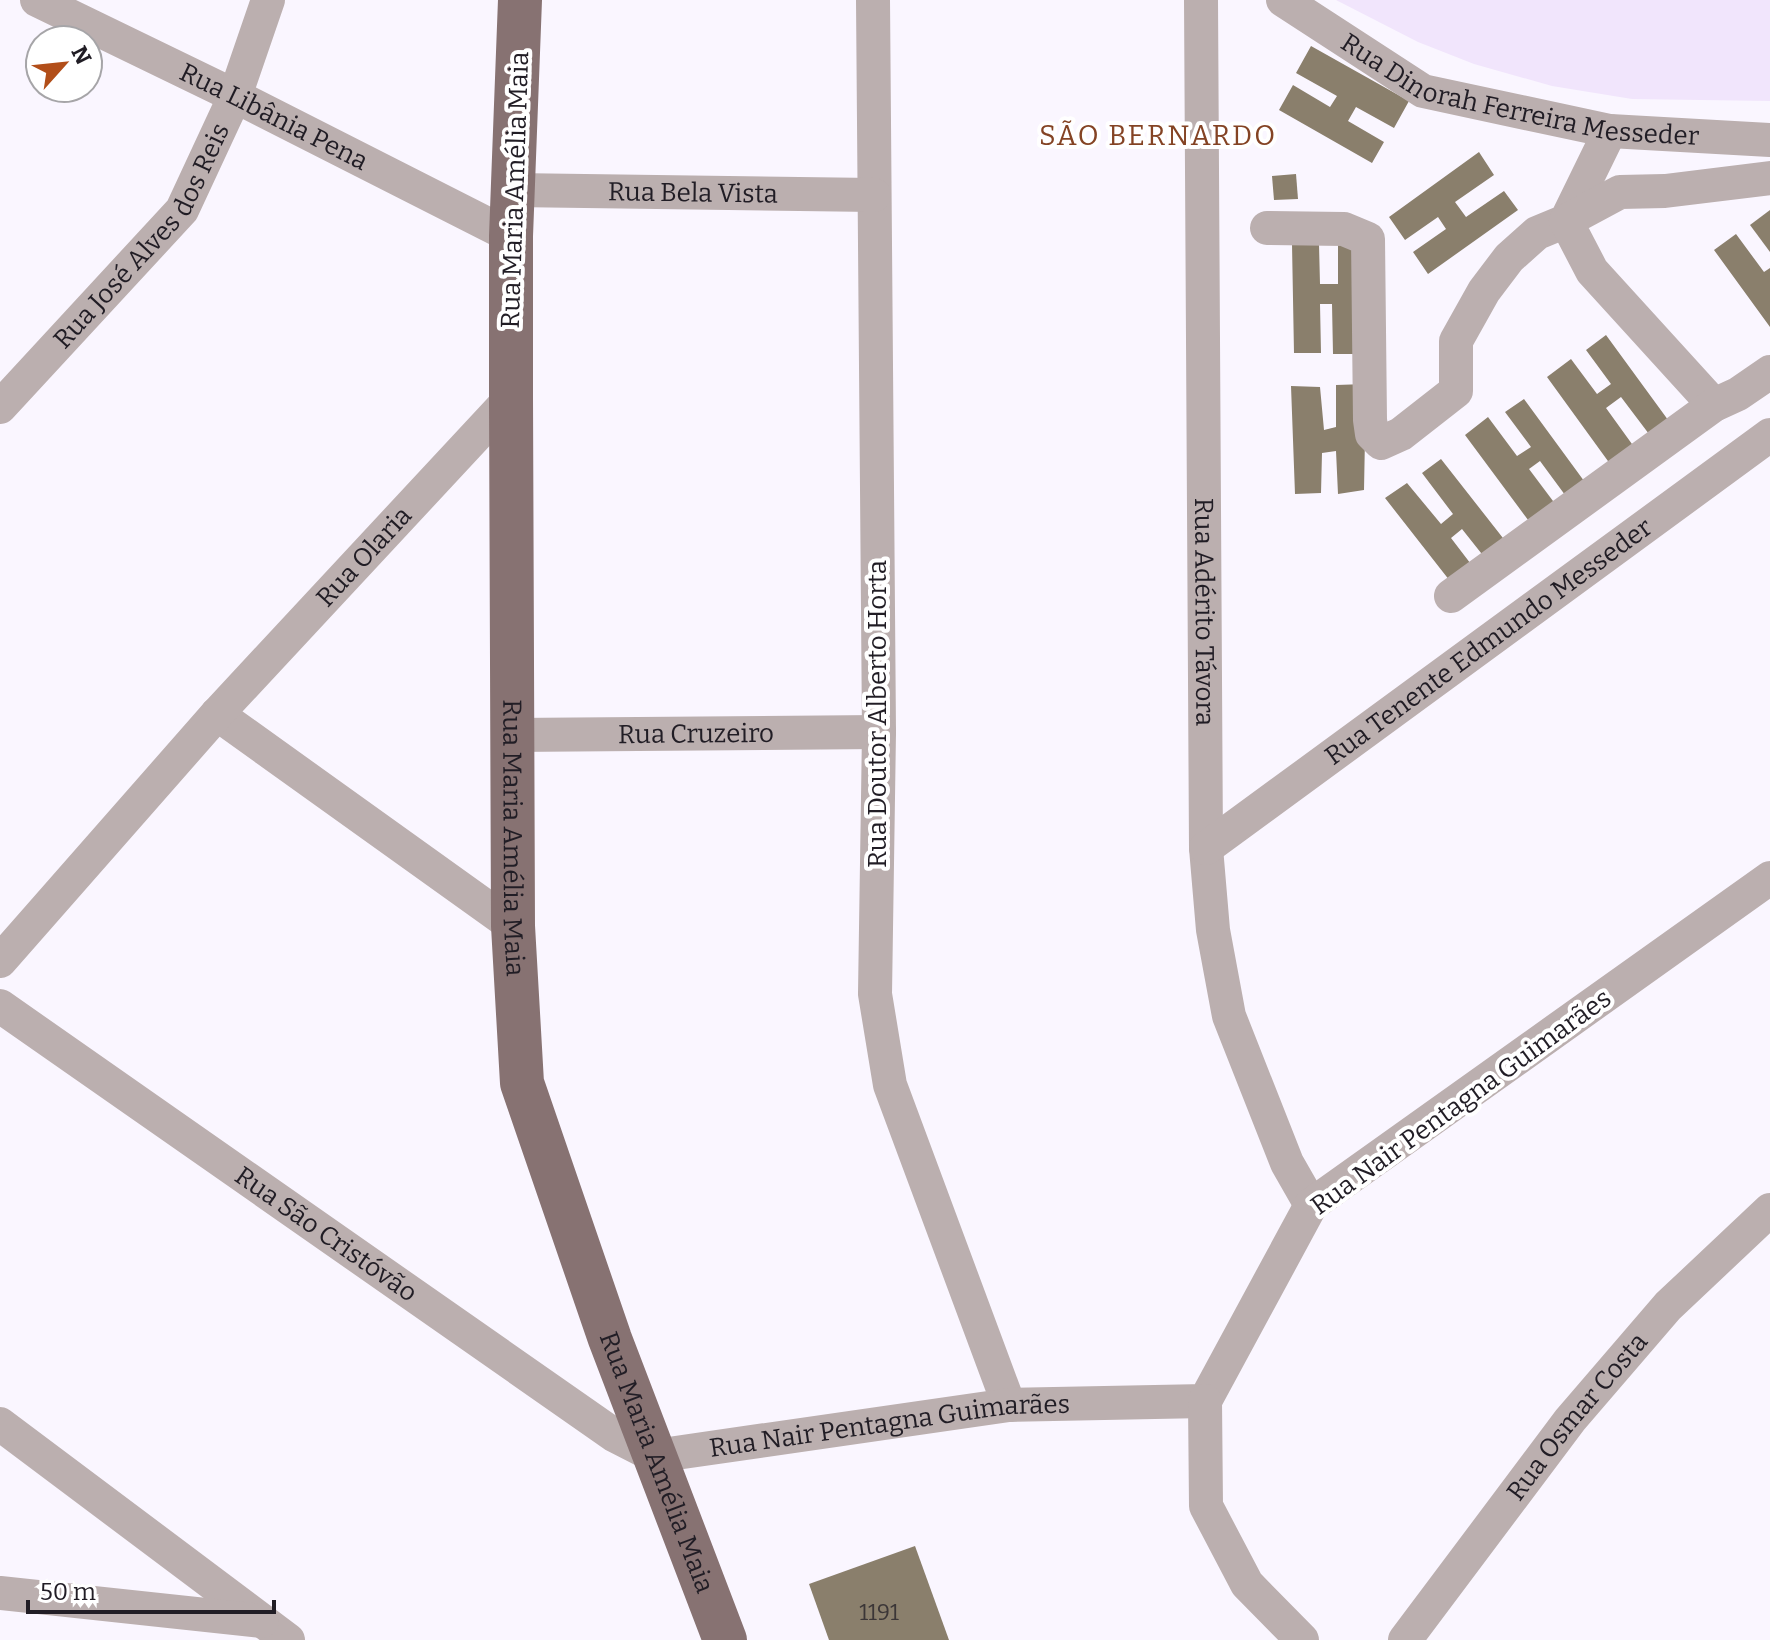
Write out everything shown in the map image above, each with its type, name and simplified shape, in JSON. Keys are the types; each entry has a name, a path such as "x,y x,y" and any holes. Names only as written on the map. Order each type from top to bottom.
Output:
{"main road":[{"name":"Rua Maria Amélia Maia","path":"520,0 511,236 511,398 513,926 522,1083 610,1339 725,1640"}],"street":[{"name":"Rua Libânia Pena","path":"37,0 511,236"},
{"name":"Rua José Alves dos Reis","path":"0,407 182,210 235,96 268,0"},
{"name":"Rua Doutor Alberto Horta","path":"873,0 879,732 875,994 890,1085 1009,1405"},
{"name":"Rua Adérito Távora","path":"1201,0 1206,848 1213,930 1229,1016 1287,1163 1311,1205"},
{"name":"Rua Dinorah Ferreira Messeder","path":"1283,0 1423,91 1610,131 1770,140"},
{"path":"1566,221 1610,131"},
{"path":"1267,228 1344,229 1368,239 1370,420 1372,434 1381,443 1401,434 1456,391 1456,341 1484,291 1509,258 1537,233 1620,192 1665,191 1770,178"},
{"name":"Rua Bela Vista","path":"513,190 874,195"},
{"path":"1566,221 1592,271 1714,405"},
{"path":"1451,596 1714,405 1738,394 1770,372"},
{"name":"Rua Olaria","path":"0,961 217,714 511,398"},
{"name":"Rua Tenente Edmundo Messeder","path":"1206,848 1770,435"},
{"path":"217,714 513,926"},
{"name":"Rua Cruzeiro","path":"512,735 879,732"},
{"name":"Rua Nair Pentagna Guimarães","path":"655,1456 1009,1405 1205,1401 1311,1205 1770,878"},
{"name":"Rua São Cristóvão","path":"0,1006 614,1435 655,1456"},
{"name":"Rua Osmar Costa","path":"1405,1640 1570,1420 1668,1306 1770,1210"},
{"path":"1205,1401 1206,1506 1247,1584 1302,1640"},
{"path":"0,1424 275,1630"},
{"path":"0,1593 275,1630"}],"shaded area":[{"path":"1336,0 1770,0 1770,101 1632,99 1552,86 1474,64 1418,42"}],"building":[{"path":"1311,46 1409,101 1394,128 1356,107 1348,121 1384,142 1372,163 1279,110 1293,85 1330,107 1337,96 1296,73"},
{"path":"1479,152 1494,175 1455,202 1466,217 1504,191 1518,210 1428,274 1413,252 1446,229 1438,217 1405,240 1389,217"},
{"path":"1296,174 1298,199 1274,200 1272,176"},
{"path":"1770,210 1770,252 1750,225"},
{"path":"1736,234 1764,272 1770,268 1770,327 1714,250"},
{"path":"1338,240 1363,240 1364,354 1333,354 1332,304 1320,304 1321,353 1294,353 1292,244 1319,244 1320,284 1338,284"},
{"path":"1606,335 1671,424 1652,438 1621,397 1606,408 1637,451 1613,468 1547,377 1571,359 1597,394 1611,384 1586,350"},
{"path":"1366,384 1364,490 1338,494 1336,451 1322,453 1321,493 1295,494 1291,386 1320,387 1324,430 1336,427 1336,385"},
{"path":"1524,399 1587,485 1568,499 1540,461 1529,469 1559,509 1534,528 1465,435 1488,417 1517,456 1531,447 1505,412"},
{"path":"1441,459 1510,547 1489,563 1462,529 1451,538 1477,572 1457,590 1385,498 1407,483 1441,524 1453,514 1422,473"},
{"path":"915,1546 949,1640 829,1640 809,1584"}],"district":[{"name":"SÃO BERNARDO","path":"1158,135"}]}
